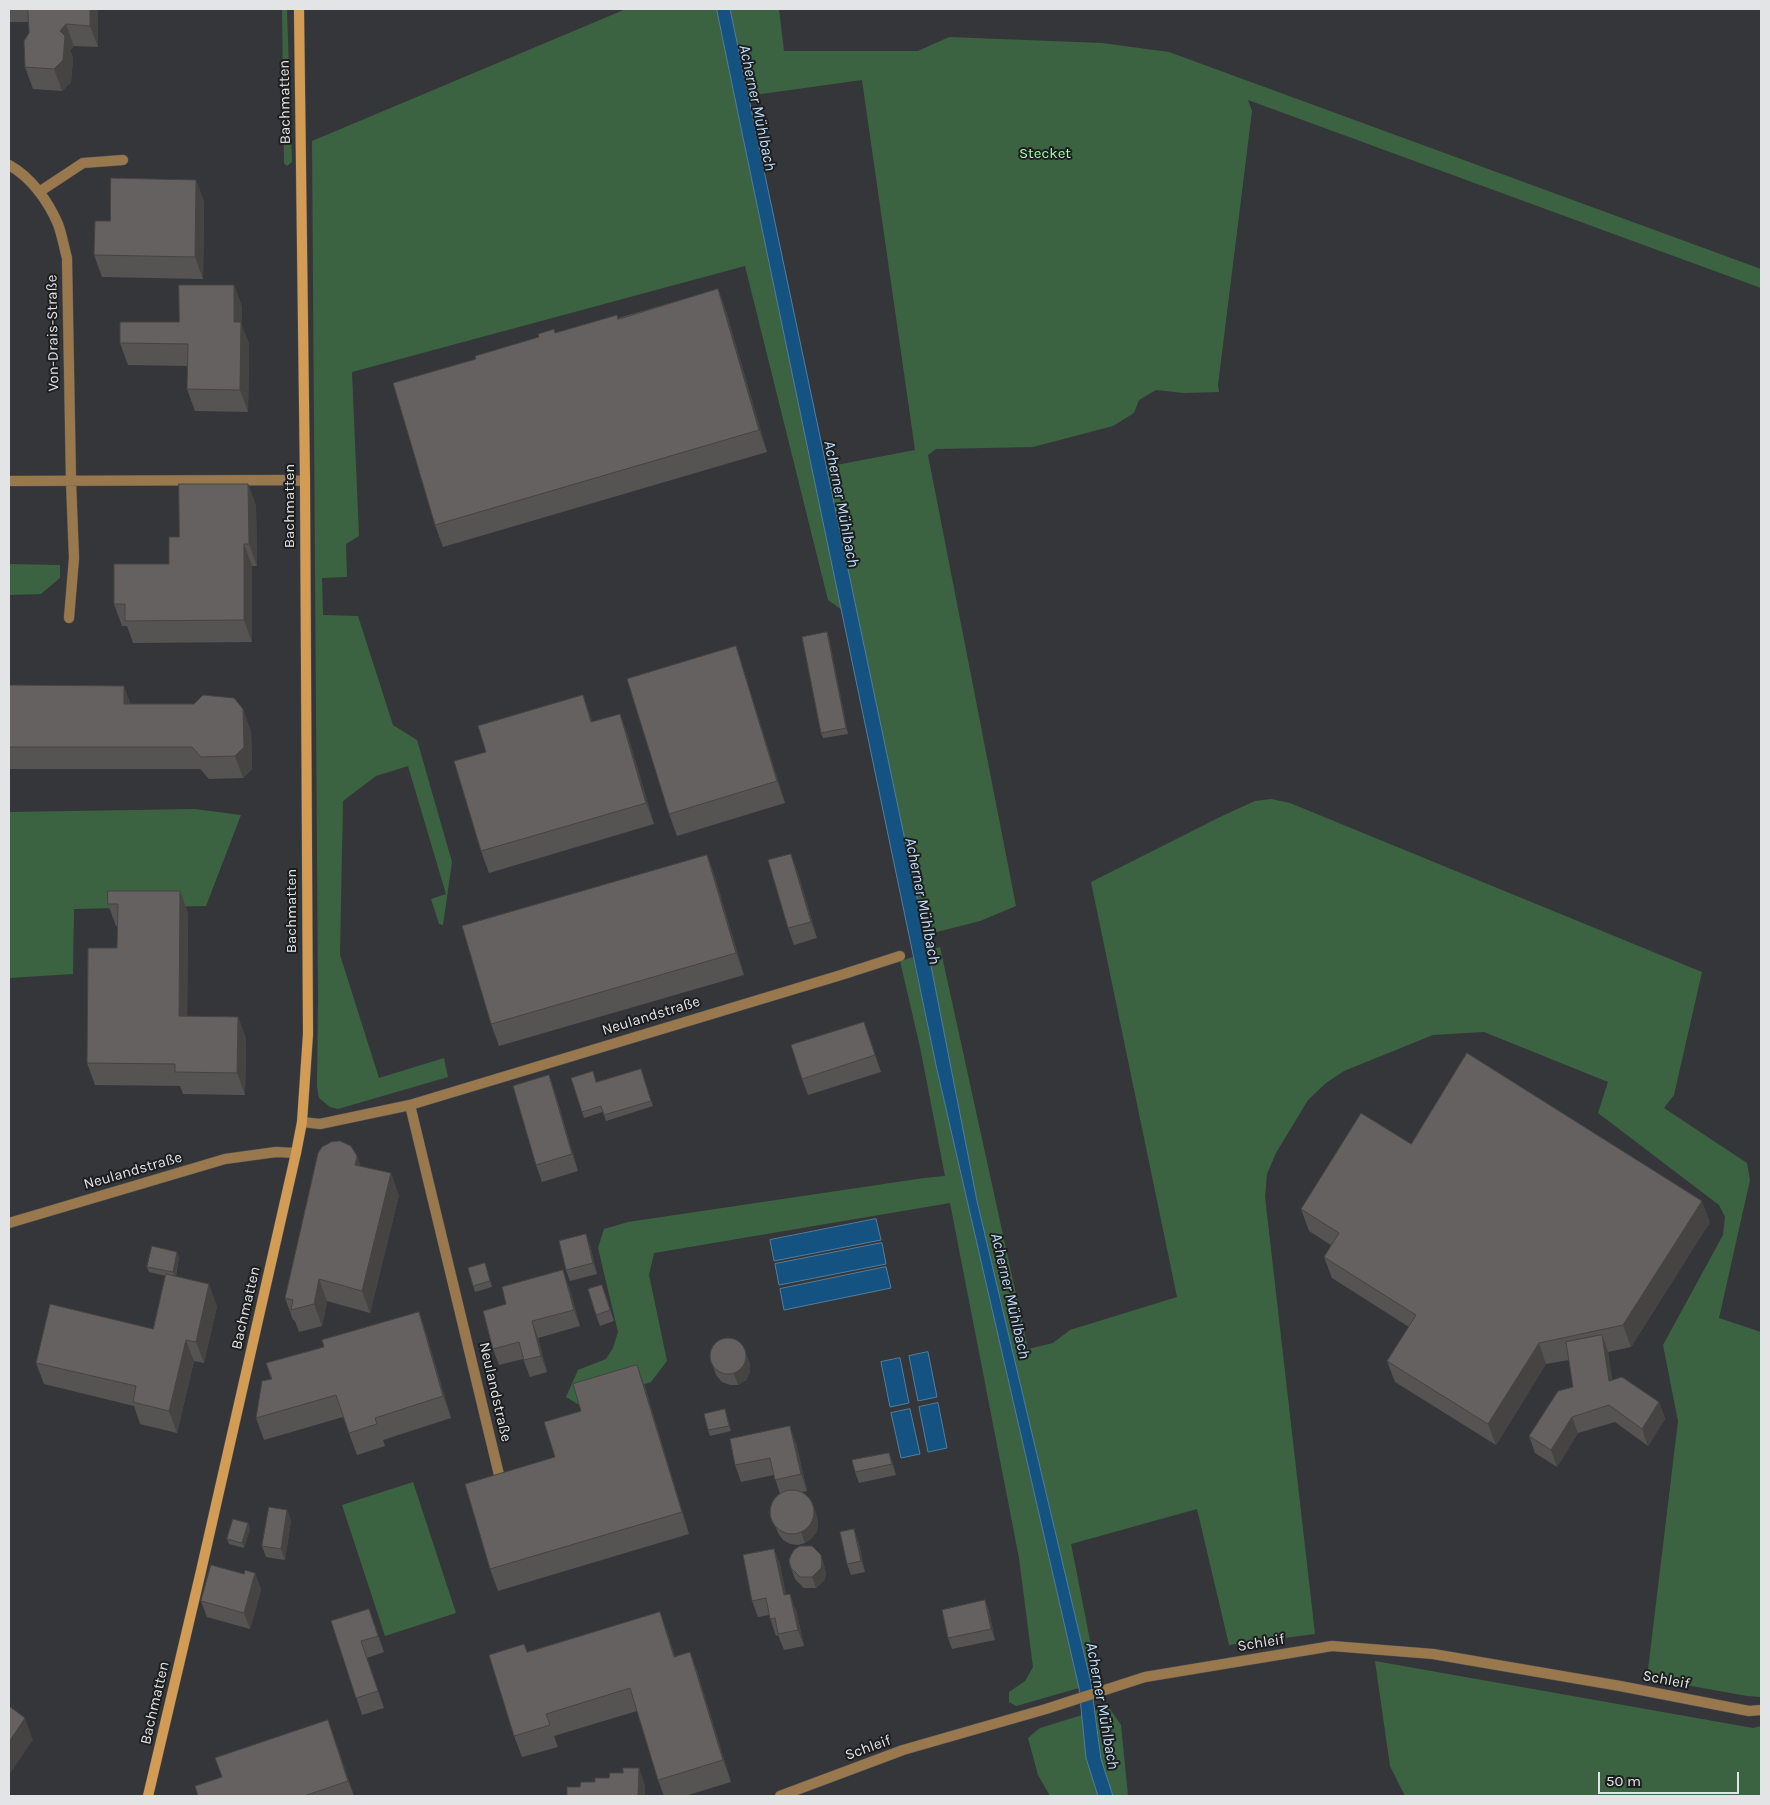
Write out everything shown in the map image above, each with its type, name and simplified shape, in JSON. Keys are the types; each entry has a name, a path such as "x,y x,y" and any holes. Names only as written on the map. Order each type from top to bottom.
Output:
{"street":[{"name":"Bachmatten","path":"148,1796 204,1561 302,1122 308,1034 305,482 299,9"},
{"path":"39,192 83,163 123,160"},
{"name":"Von-Drais-Straße","path":"9,165 20,171 39,192 58,224 67,258 74,558 69,618"},
{"path":"9,481 282,480 305,482"},
{"name":"Neulandstraße","path":"302,1122 320,1124 410,1105 900,956"},
{"name":"Neulandstraße","path":"410,1105 501,1483"},
{"name":"Neulandstraße","path":"9,1223 226,1159 276,1152 296,1153"},
{"name":"Schleif","path":"780,1796 903,1750 1046,1709 1145,1677 1332,1646 1433,1654 1620,1686 1749,1711 1761,1710"}],"green space":[{"path":"282,9 287,9 292,162 287,166 284,163"},
{"path":"626,9 717,9 842,610 828,600 745,266 352,372 359,536 346,544 347,577 322,578 323,615 358,616 393,725 417,740 452,862 443,925 439,924 431,899 446,894 408,766 376,776 343,801 340,955 379,1078 444,1058 448,1077 338,1109 330,1107 319,1098 317,1087 312,141"},
{"name":"Stecket","path":"730,9 779,9 784,51 918,51 949,37 1102,43 1169,52 1761,269 1761,288 1248,100 1252,111 1218,385 1219,392 1184,393 1156,390 1139,400 1134,413 1113,426 1033,447 936,449 928,455 1016,906 980,921 925,935 826,467 915,450 862,80 747,96"},
{"path":"9,564 60,565 60,578 41,594 9,595"},
{"path":"1271,799 1290,803 1702,972 1674,1095 1664,1108 1747,1163 1750,1180 1719,1318 1761,1332 1761,1697 1647,1678 1678,1421 1663,1345 1723,1235 1725,1217 1719,1205 1598,1113 1608,1082 1484,1032 1433,1035 1344,1071 1326,1083 1308,1100 1276,1153 1267,1174 1265,1197 1315,1634 1229,1645 1197,1509 1071,1544 1098,1681 1091,1683 977,1201 927,951 940,947 1028,1349 1053,1343 1070,1330 1177,1297 1091,882 1222,816 1255,801"},
{"path":"195,809 241,815 206,906 74,909 73,974 9,978 9,812"},
{"path":"913,957 1079,1688 1016,1706 1009,1702 1009,1692 1025,1681 1033,1667 1019,1558 950,1203 654,1253 649,1275 667,1361 651,1382 581,1406 566,1397 578,1370 606,1359 613,1348 618,1332 598,1248 604,1229 628,1222 945,1176 920,1047 900,961"},
{"path":"413,1482 456,1613 385,1636 342,1505"},
{"path":"1375,1661 1753,1728 1761,1726 1761,1796 1405,1796 1390,1766"},
{"path":"1108,1706 1121,1725 1128,1796 1113,1796 1101,1759 1095,1711"},
{"path":"1082,1715 1086,1758 1098,1796 1050,1796 1038,1775 1028,1738 1040,1728"}],"water":[{"path":"717,9 730,9 925,935 977,1201 1091,1683 1101,1759 1113,1796 1098,1796 1086,1758 1079,1688 936,1065"},
{"path":"876,1219 881,1240 774,1261 770,1240"},
{"path":"882,1243 886,1264 779,1285 775,1264"},
{"path":"886,1267 891,1288 784,1310 780,1289"},
{"path":"928,1352 937,1397 918,1401 909,1356"},
{"path":"900,1358 909,1403 890,1407 881,1362"},
{"path":"938,1403 947,1448 928,1452 919,1407"},
{"path":"910,1409 920,1454 901,1458 891,1413"}],"building":[{"path":"28,9 90,9 90,26 66,24 60,31 65,36 63,60 54,69 25,67 24,41 29,33"},
{"path":"111,178 196,180 195,257 94,255 95,221 110,221"},
{"path":"179,285 234,285 234,322 241,322 240,390 187,389 188,344 120,343 120,322 179,322"},
{"path":"718,289 759,430 435,525 393,383 476,359 475,356 539,337 538,334 554,329 555,333 617,315 618,319"},
{"path":"179,484 248,484 249,544 244,544 244,620 125,621 125,604 114,604 114,564 169,564 169,537 179,537"},
{"path":"827,632 846,728 821,733 802,637"},
{"path":"736,646 777,781 669,814 627,679"},
{"path":"9,685 124,686 124,704 194,704 203,695 234,698 243,709 244,747 235,756 201,757 192,747 9,747"},
{"path":"583,695 591,722 620,714 646,803 481,851 454,761 486,752 478,726"},
{"path":"791,854 811,922 788,928 768,860"},
{"path":"707,855 736,953 491,1024 462,926"},
{"path":"108,891 180,891 179,1016 238,1017 237,1073 175,1072 175,1064 87,1063 88,948 117,948 118,904 108,904"},
{"path":"864,1022 875,1055 802,1079 791,1045"},
{"path":"1467,1053 1702,1201 1623,1325 1539,1343 1488,1424 1387,1361 1416,1315 1324,1257 1339,1233 1301,1209 1361,1113 1411,1144"},
{"path":"641,1069 651,1101 604,1115 601,1106 582,1112 571,1078 593,1071 596,1082"},
{"path":"549,1075 572,1154 536,1165 513,1086"},
{"path":"340,1141 351,1146 357,1156 355,1165 391,1173 362,1291 319,1279 314,1304 291,1310 293,1300 285,1298 318,1153 322,1147 331,1142"},
{"path":"586,1234 593,1263 566,1270 559,1241"},
{"path":"152,1246 177,1252 173,1272 147,1267"},
{"path":"485,1263 490,1281 473,1286 468,1268"},
{"path":"563,1270 574,1310 532,1321 541,1356 524,1360 519,1342 493,1349 483,1311 506,1304 502,1287"},
{"path":"166,1274 209,1284 196,1342 186,1340 169,1411 133,1402 136,1386 36,1363 50,1304 153,1329"},
{"path":"602,1285 610,1310 596,1315 588,1289"},
{"path":"419,1312 443,1396 375,1418 377,1424 349,1433 336,1395 256,1418 262,1381 272,1379 266,1363 324,1347 322,1340"},
{"path":"1602,1335 1609,1381 1622,1377 1659,1402 1642,1429 1609,1405 1572,1417 1551,1450 1529,1436 1558,1391 1573,1387 1566,1342"},
{"path":"728,1338 741,1343 746,1356 741,1369 728,1374 715,1369 710,1356 715,1343"},
{"path":"637,1365 682,1512 490,1569 465,1484 555,1457 544,1422 581,1411 573,1384"},
{"path":"725,1409 729,1426 708,1430 704,1414"},
{"path":"790,1426 801,1474 775,1480 770,1458 735,1465 730,1439"},
{"path":"889,1453 892,1464 855,1472 852,1460"},
{"path":"792,1490 804,1494 810,1500 814,1512 810,1524 804,1530 792,1534 780,1530 774,1524 770,1512 774,1500 780,1494"},
{"path":"269,1507 287,1510 281,1549 262,1546"},
{"path":"233,1519 248,1523 242,1543 227,1539"},
{"path":"854,1529 861,1561 847,1564 840,1532"},
{"path":"800,1546 812,1546 821,1555 821,1568 812,1577 800,1577 791,1568 789,1561 791,1555"},
{"path":"774,1549 784,1595 790,1594 798,1630 778,1634 775,1618 770,1619 766,1598 752,1601 743,1555"},
{"path":"211,1565 244,1574 245,1570 255,1573 244,1613 201,1601"},
{"path":"985,1600 991,1629 948,1638 942,1610"},
{"path":"369,1609 378,1636 361,1641 378,1691 356,1698 331,1621"},
{"path":"660,1612 674,1657 690,1652 723,1760 658,1780 630,1688 546,1714 550,1725 514,1736 489,1655 524,1644 527,1652"},
{"path":"9,1706 25,1718 9,1742"},
{"path":"328,1720 348,1781 304,1796 198,1796 195,1786 222,1777 215,1758"},
{"path":"623,1768 639,1768 638,1796 567,1796 567,1787 580,1787 581,1782 595,1782 595,1778 609,1778 610,1773 623,1773"}],"water label":[{"name":"Acherner Mühlbach","path":"757,108"},
{"name":"Acherner Mühlbach","path":"841,504"},
{"name":"Acherner Mühlbach","path":"922,901"},
{"name":"Acherner Mühlbach","path":"1010,1296"},
{"name":"Acherner Mühlbach","path":"1102,1706"}]}
